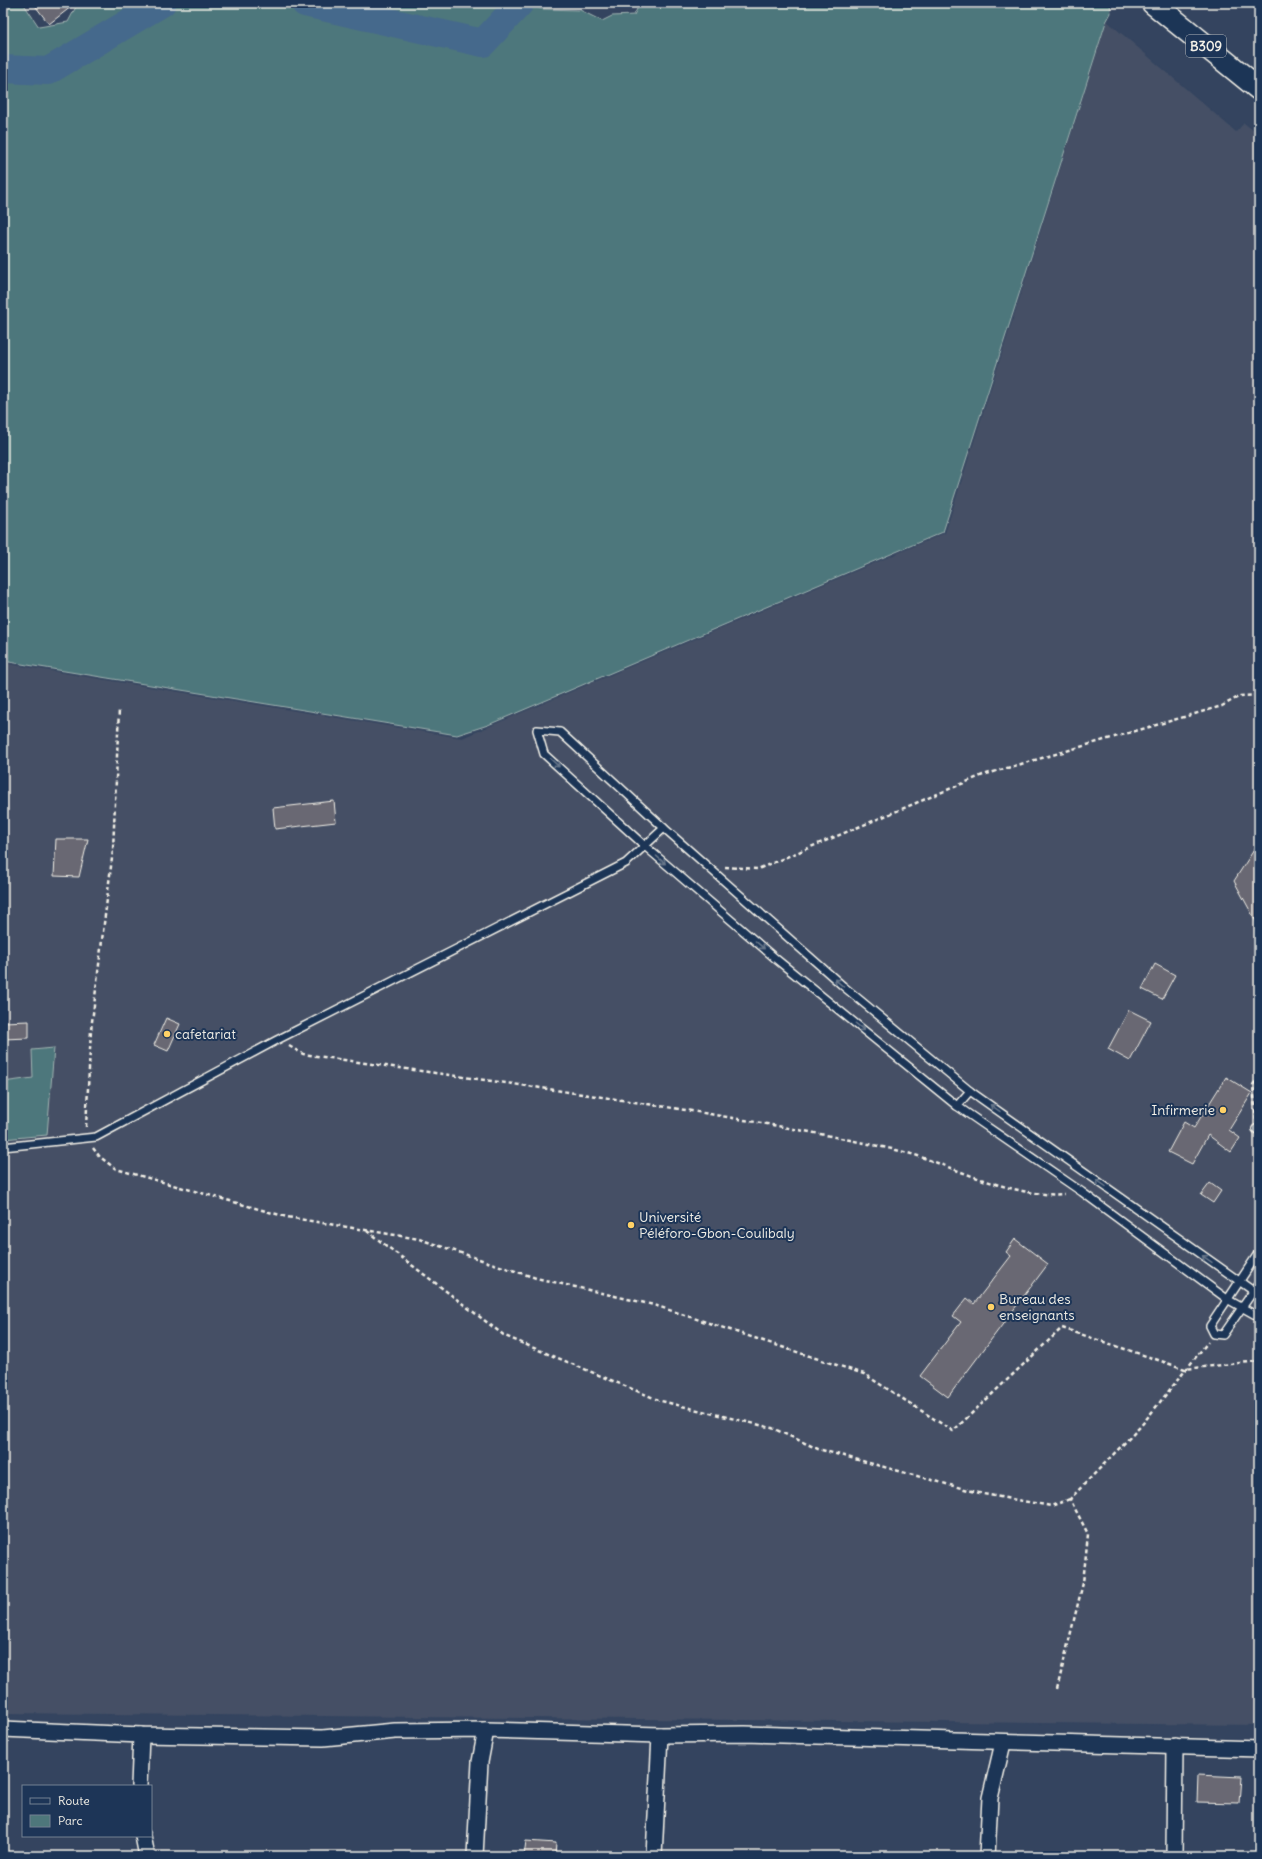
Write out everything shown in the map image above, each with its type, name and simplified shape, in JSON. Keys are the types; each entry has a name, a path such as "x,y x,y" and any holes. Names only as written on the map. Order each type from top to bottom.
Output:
{"main road":[{"name":"B309","path":"1153,3 1259,89"}],"street":[{"path":"3,1729 141,1735 322,1738 395,1731 486,1730 660,1735 745,1734 1003,1743 1175,1746 1259,1750"},
{"path":"475,1856 480,1762 486,1730"},
{"path":"139,1785 141,1735"},
{"path":"654,1856 660,1735"},
{"path":"987,1856 990,1798 1003,1743"},
{"path":"1174,1856 1175,1746"},
{"path":"143,1837 147,1856"}],"lane":[{"path":"1256,1293 970,1091 843,986 664,828 560,732 537,730 544,754 646,846 776,959 957,1106 1082,1192 1227,1299 1259,1317"},
{"path":"3,1147 96,1137 277,1040 626,863 664,828"},
{"path":"957,1106 970,1091"},
{"path":"1259,1252 1238,1281 1210,1326 1214,1334 1223,1335 1256,1293 1259,1283"}],"path":[{"path":"707,866 758,869 982,775 1222,706 1240,696 1259,695"},
{"path":"119,709 112,850 91,1030 86,1115 86,1138 100,1157 116,1169 287,1217 419,1239 536,1278 654,1305 864,1374 953,1430 1062,1328 1185,1369 1259,1361"},
{"path":"277,1040 303,1054 704,1114 850,1140 916,1156 996,1185 1042,1194 1050,1195 1082,1192"},
{"path":"1258,1130 1253,1085 1259,1076"},
{"path":"365,1230 505,1336 661,1400 772,1428 818,1449 983,1494 1051,1506 1070,1499 1140,1427 1214,1334"},
{"path":"1057,1689 1083,1583 1088,1534 1070,1499"}],"shaded area":[{"name":"Université Péléforo-Gbon-Coulibaly","path":"1107,21 1236,132 1244,123 1259,135 1259,1725 3,1713 3,663 462,738 945,533"}],"green space":[{"path":"3,3 23,3 39,27 68,22 78,3 521,3 543,9 580,10 602,21 612,16 634,15 640,3 1110,3 1111,13 1106,22 943,532 488,725 457,735 3,661"},
{"path":"54,1048 47,1135 3,1139 3,1082 33,1078 32,1050"}],"building":[{"path":"33,3 76,3 49,24"},
{"path":"334,801 336,822 275,829 273,808"},
{"path":"56,839 88,839 79,877 54,876"},
{"path":"1259,842 1259,927 1234,881"},
{"path":"1155,964 1175,975 1162,999 1142,989"},
{"path":"1129,1010 1151,1021 1130,1061 1108,1049"},
{"name":"cafetariat","path":"166,1018 180,1024 168,1051 154,1045"},
{"path":"29,1021 29,1038 3,1039 3,1022"},
{"name":"Infirmerie","path":"1226,1077 1252,1093 1229,1130 1240,1138 1231,1152 1208,1135 1192,1164 1168,1152 1184,1122 1194,1128"},
{"path":"1210,1183 1221,1191 1213,1203 1201,1195"},
{"path":"1015,1239 1048,1264 948,1397 920,1376 961,1322 953,1316 967,1298 974,1304 1011,1256 1006,1252"},
{"path":"1198,1775 1241,1777 1239,1803 1197,1802"},
{"path":"526,1841 556,1843 555,1856 524,1856"}],"waterway":[{"path":"3,69 48,71 162,3"},
{"path":"305,3 483,43 520,3"}],"place":[{"name":"cafetariat","path":"167,1034"},
{"name":"Infirmerie","path":"1223,1110"},
{"name":"Université Péléforo-Gbon-Coulibaly","path":"631,1225"},
{"name":"Bureau des enseignants","path":"991,1307"}]}
